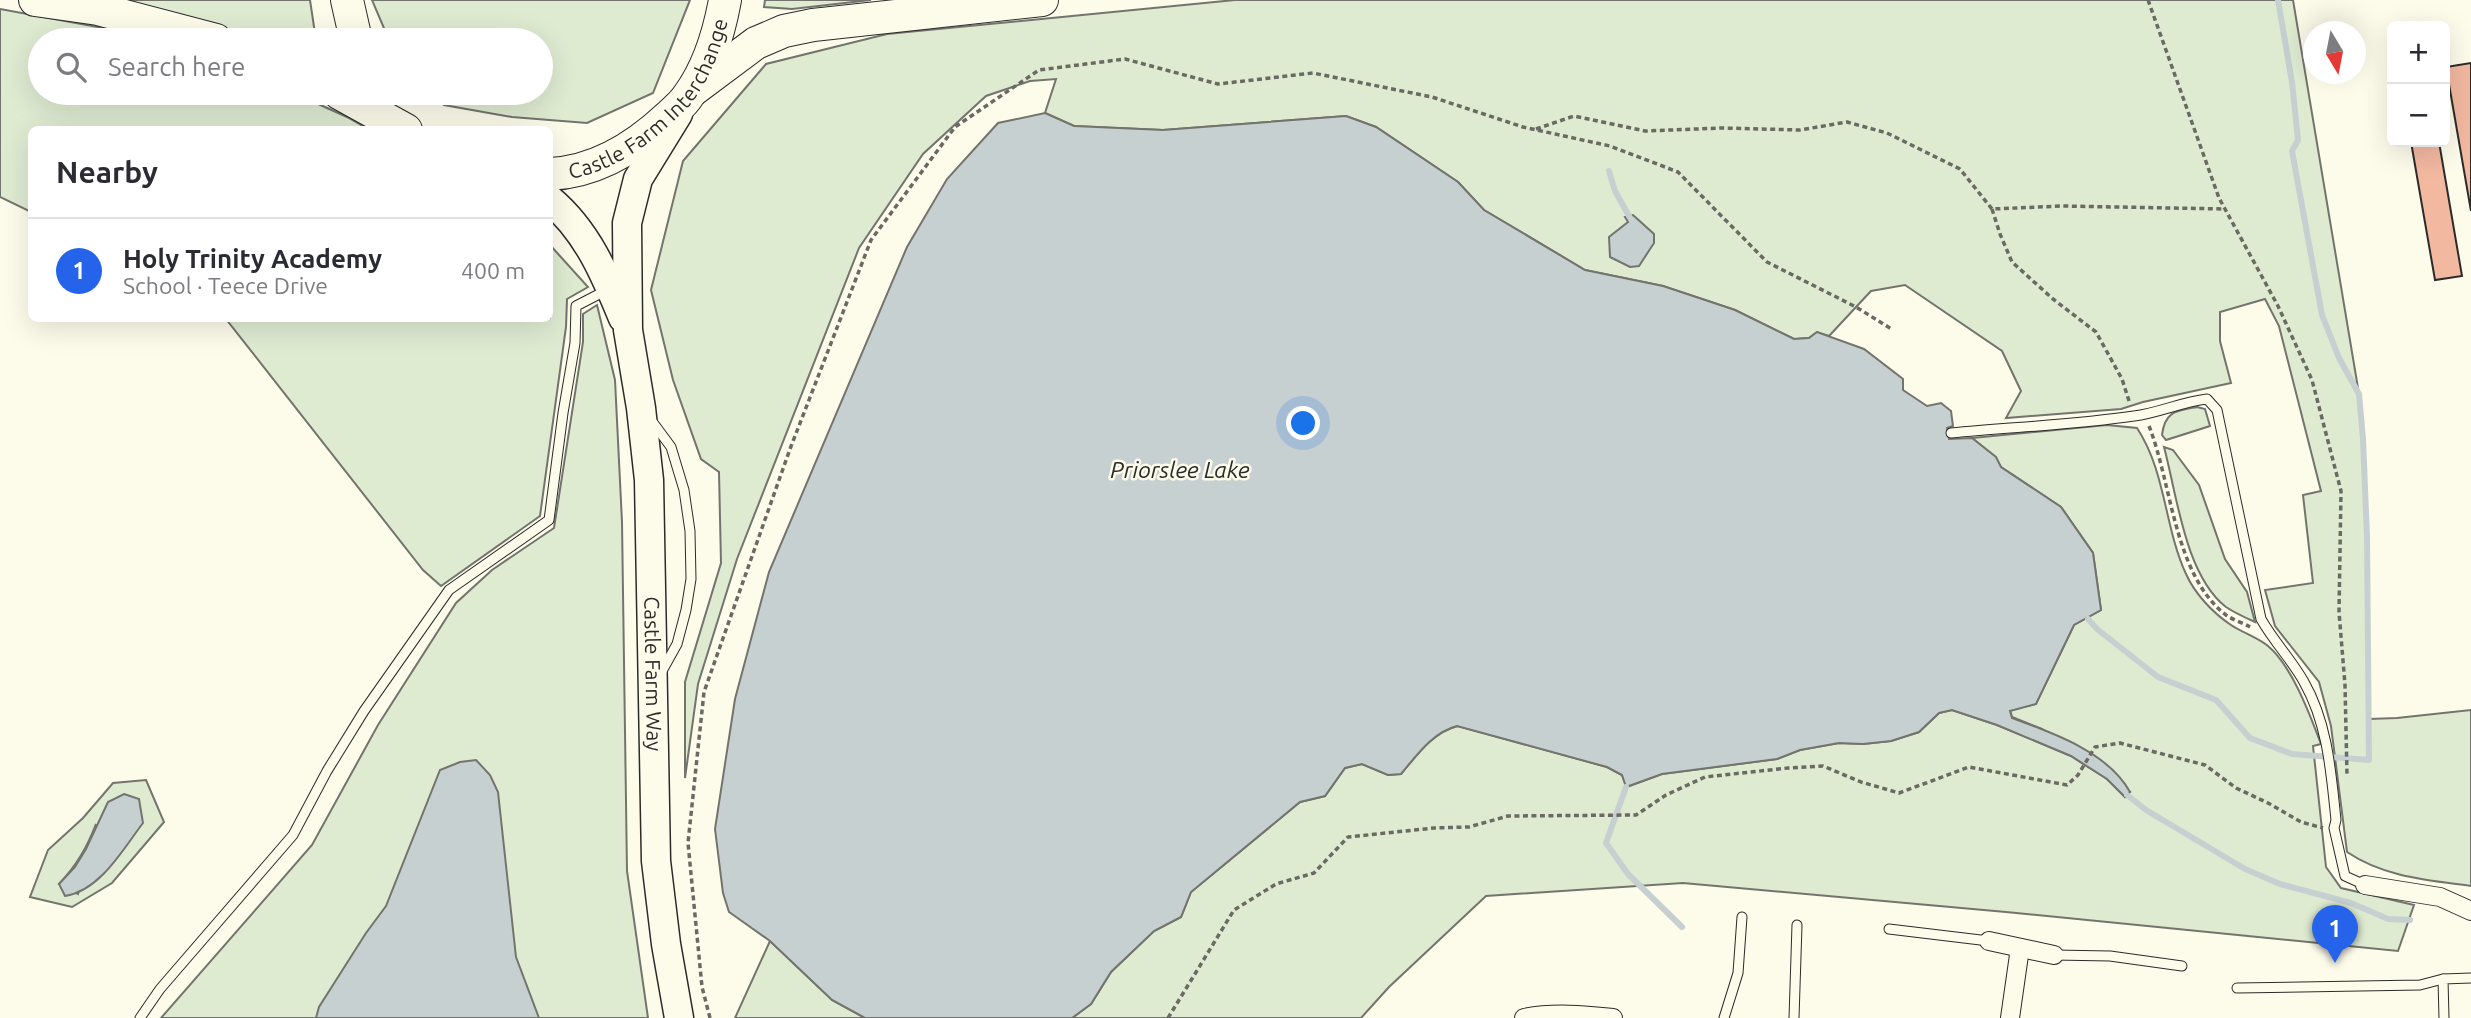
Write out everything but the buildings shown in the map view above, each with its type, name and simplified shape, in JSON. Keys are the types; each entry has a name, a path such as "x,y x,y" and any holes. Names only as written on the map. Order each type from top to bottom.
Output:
{"highway":[{"path":"35,0 98,9 170,28"},
{"path":"347,0 353,28"},
{"name":"Castle Farm Interchange","path":"553,173 591,166 626,150 654,130 689,95 710,56 724,0"},
{"path":"689,95 747,48 784,32 813,25 1042,0"},
{"path":"361,105 399,126"},
{"path":"392,105 413,126"}],"main road":[{"name":"Castle Farm Way","path":"679,1018 666,944 656,861 649,480 628,330 627,223 638,179 689,95"},
{"name":"Castle Farm Way","path":"553,203 572,220 598,261 628,330"}],"street":[{"path":"2365,886 2440,897 2464,908"},
{"path":"1989,941 2054,955"},
{"path":"2010,1018 2020,948"},
{"path":"1524,1018 1539,1015 1613,1018"}],"lane":[{"path":"140,1018 160,989 293,835 364,711 449,590 549,520 575,343 576,306 611,288"},
{"path":"1951,433 2145,415 2184,402 2207,399 2217,410 2261,619 2305,683 2318,714 2329,758 2335,832 2345,876 2365,886"},
{"path":"641,408 671,447 684,490 690,531 691,579 686,610 677,644 653,687"},
{"path":"1724,1018 1738,973 1742,917"},
{"path":"1794,1018 1797,925"},
{"path":"1889,929 1989,941"},
{"path":"2054,955 2110,956 2182,966"},
{"path":"2237,988 2420,985 2442,979 2471,978"},
{"path":"2442,979 2444,1018"}],"path":[{"path":"2148,0 2225,209 2278,306 2312,380 2340,491 2339,612 2348,747 2347,781"},
{"path":"710,1018 702,987 688,844 704,692 790,449 871,240 955,127 1039,70 1125,59 1218,84 1313,73 1432,97 1534,129 1611,146 1678,172 1767,262 1856,307 1893,330"},
{"path":"1534,129 1574,116 1645,131 1722,128 1800,130 1847,122 1888,133 1960,169 1993,209 2012,262 2053,299 2096,332 2123,379 2133,416"},
{"path":"1993,209 2062,206 2225,209"},
{"path":"2145,415 2158,450 2186,558 2202,589 2226,615 2270,634"},
{"path":"1168,1018 1234,910 1276,884 1314,873 1348,838 1434,828 1469,827 1508,817 1636,815 1665,794 1705,777 1824,766 1861,782 1899,793 1969,767 2039,782 2067,785 2078,775 2095,747 2120,743 2205,765 2236,788 2301,822 2335,832"}],"green space":[{"path":"113,0 310,0 314,28 208,28"},
{"path":"372,0 690,0 653,93 587,123 512,117 444,105 553,105 553,28 384,28"},
{"path":"765,0 871,0 792,9 764,7"},
{"path":"1235,0 2293,0 2303,60 2303,84 2307,84 2359,394 2366,516 2369,719 2471,710 2471,886 2391,872 2347,852 2331,726 2319,682 2275,626 2265,590 2313,583 2303,495 2321,491 2279,326 2265,299 2220,312 2220,341 2231,383 2121,409 2006,418 2021,391 2002,351 1905,285 1871,291 1829,336 1817,332 1809,338 1794,339 1735,310 1663,286 1585,270 1484,210 1458,182 1376,127 1346,116 1163,130 1074,126 1045,113 1056,79 1030,81 986,96 923,154 859,248 737,559 698,684 685,778 685,682 721,563 719,472 701,459 673,380 651,290 683,161 766,64 887,34"},
{"path":"0,9 103,28 28,28 28,105 320,105 363,126 28,126 28,211 0,197"},
{"path":"553,248 588,287 567,299 566,327 540,516 441,586 423,570 228,322 553,322"},
{"path":"597,305 615,380 622,522 627,871 648,1018 161,1018 312,845 378,725 456,603 492,570 554,528 583,342 583,314"},
{"path":"2197,407 2205,409 2210,426 2166,440 2162,435 2169,417 2177,411"},
{"path":"2107,425 2137,428 2147,445 2179,556 2199,596 2224,620 2268,646 2292,678 2321,744 2313,746 2326,867 2341,888 2414,905 2398,951 1683,883 1486,896 1389,987 1361,1018 1072,1018 1091,1004 1111,972 1154,931 1181,917 1191,892 1300,802 1325,796 1345,768 1362,764 1388,775 1401,774 1433,739 1458,726 1607,767 1622,775 1627,787 1662,774 1777,759 1800,750 1839,743 1891,741 1919,732 1939,713 1952,710 1997,725 2071,756 2107,779 2125,797 2130,792 2042,729 2012,717 2010,710 2036,704 2074,625 2101,610 2093,553 2061,507 2001,467 1995,457 1972,438"},
{"path":"2164,447 2173,450 2199,485 2225,559 2247,592 2255,622 2226,607 2212,593 2201,575 2185,533"},
{"path":"146,780 164,822 112,883 72,907 30,897 48,850 83,818 113,783","holes":["96,824 78,894 59,884 81,856"]},
{"path":"770,941 832,1000 865,1018 735,1018"}],"water":[{"name":"Priorslee Lake","path":"1045,113 1074,126 1163,130 1346,116 1376,127 1458,182 1484,210 1585,270 1663,286 1735,310 1794,339 1809,338 1817,332 1864,349 1903,379 1903,390 1927,406 1941,403 1951,411 1953,426 1947,428 1949,439 1972,438 1996,457 2001,467 2061,507 2093,553 2101,610 2074,625 2036,704 2010,711 2012,718 2062,737 2094,755 2120,778 2130,792 2125,797 2107,779 2071,756 1997,725 1952,710 1939,713 1919,732 1891,741 1839,743 1800,750 1777,759 1662,774 1626,787 1622,775 1607,767 1457,726 1433,739 1401,774 1388,775 1362,764 1345,768 1325,796 1300,802 1191,892 1181,917 1154,931 1111,972 1091,1004 1072,1018 865,1018 832,1000 770,941 729,912 723,893 715,829 735,699 769,572 907,247 947,179 998,123"},
{"path":"1633,215 1654,234 1654,243 1639,266 1630,267 1610,257 1609,237 1628,222 1625,217"},
{"path":"476,760 490,775 498,792 516,957 539,1018 316,1018 319,1007 386,906 440,770 460,762"},
{"path":"124,794 139,799 143,823 100,878 78,892 65,896 59,884 75,867 86,849 108,802"}],"waterway":[{"path":"2088,619 2158,677 2216,700 2250,738 2292,754 2369,760 2367,537 2359,394 2339,358 2322,315 2292,151 2298,140 2292,82 2278,0"},
{"path":"1609,171 1615,191 1629,216"},
{"path":"1626,787 1606,843 1628,874 1682,927"},
{"path":"2127,795 2146,810 2245,869 2280,884 2351,903 2388,919 2410,920"}],"place":[{"name":"Holy Trinity Academy","path":"2335,963"}]}
